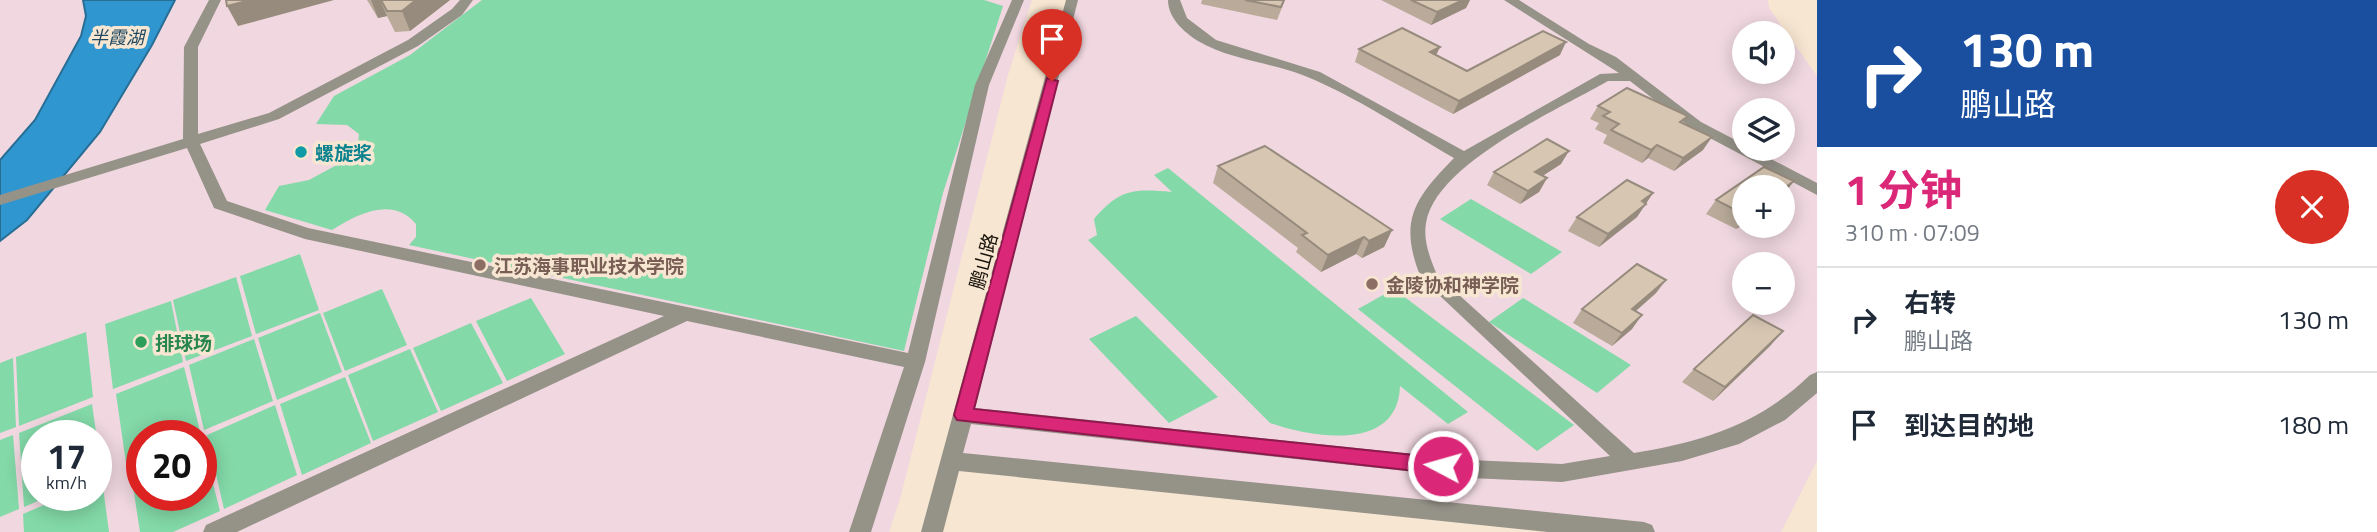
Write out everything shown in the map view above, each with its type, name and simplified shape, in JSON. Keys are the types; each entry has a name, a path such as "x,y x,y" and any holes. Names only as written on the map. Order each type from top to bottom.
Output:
{"street":[{"path":"215,0 191,47 191,140 219,204 304,233 915,362"},
{"path":"0,200 274,116 309,100 413,43 457,12 467,0"},
{"name":"鹏山路","path":"932,532 1072,0"},
{"path":"1174,0 1177,14 1201,37 1222,47 1293,66 1320,78 1464,157"},
{"path":"1510,0 1584,47 1611,60 1705,131 1817,190"},
{"path":"860,532 915,362 982,85 1013,1"},
{"path":"1630,462 1430,278 1419,257 1415,223 1430,191 1464,157 1605,77 1633,77"},
{"path":"214,532 685,314"},
{"path":"963,415 1470,469 1562,473 1690,453 1734,438 1773,417 1805,393 1817,380"},
{"path":"951,461 1644,532"}],"shaded area":[{"name":"江苏海事职业技术学院","path":"0,0 1032,0 1008,75 900,499 889,532 0,532"},
{"name":"金陵协和神学院","path":"1072,0 1768,0 1769,8 1778,21 1732,21 1732,84 1795,84 1795,45 1817,76 1817,461 1781,532 1644,532 951,461"}],"green space":[{"path":"482,0 984,0 1003,6 943,193 904,351 409,245 416,237 416,224 396,211 375,210 332,230 265,210 279,186 309,180 357,154 359,134 347,125 316,124 334,96 410,55"},
{"path":"1168,168 1468,412 1448,424 1400,386 1396,407 1385,422 1370,431 1330,435 1309,433 1270,423 1088,240 1097,235 1094,219 1112,201 1138,191 1172,192 1154,175"},
{"path":"1471,199 1562,252 1531,274 1440,219"},
{"path":"300,254 319,310 256,334 240,276"},
{"path":"236,277 252,336 186,361 173,300"},
{"path":"382,289 407,345 345,371 323,313"},
{"path":"1394,289 1574,425 1537,451 1358,309"},
{"path":"531,298 565,354 507,381 476,321"},
{"path":"1523,298 1631,365 1597,393 1489,322"},
{"path":"171,301 183,362 113,389 105,324"},
{"path":"320,313 342,372 277,400 258,338"},
{"path":"1136,316 1218,397 1169,423 1089,339"},
{"path":"471,323 503,383 441,411 413,348"},
{"path":"86,332 93,397 34,420 21,420 19,426 16,357"},
{"path":"254,339 273,401 217,425 217,420 202,420 189,365"},
{"path":"410,349 438,412 373,441 348,375"},
{"path":"13,358 16,427 0,433 0,363"},
{"path":"184,367 197,420 126,420 126,463 116,394"},
{"path":"345,377 371,443 302,475 280,404"},
{"path":"92,404 94,420 52,420"},
{"path":"275,405 297,475 224,509 217,479 217,431"},
{"path":"13,435 19,509 0,517 0,440"},
{"path":"217,499 220,511 173,532 140,532 137,511 217,511"},
{"path":"30,511 106,511 109,532 24,532 23,514"}],"water":[{"name":"半霞湖","path":"83,0 175,0 152,45 100,132 27,220 0,241 0,160 35,120 81,36 86,16"}],"building":[{"path":"226,0 251,0 227,6"},
{"path":"381,0 416,0 402,11 387,11"},
{"path":"1245,0 1284,0 1281,7"},
{"path":"1411,0 1463,0 1437,12"},
{"path":"1402,28 1440,47 1430,52 1467,71 1543,31 1566,42 1459,101 1359,49"},
{"path":"1627,88 1688,116 1680,122 1712,137 1683,158 1657,145 1651,150 1611,130 1619,124 1603,116 1610,112 1598,106"},
{"path":"1547,139 1569,151 1535,172 1547,178 1528,191 1494,172"},
{"path":"1265,146 1392,230 1369,241 1364,237 1328,255 1302,235 1307,233 1218,166"},
{"path":"1764,167 1781,175 1752,175"},
{"path":"1627,180 1653,193 1642,201 1646,204 1608,234 1577,217"},
{"path":"1732,189 1732,208 1716,200"},
{"path":"1637,264 1666,280 1632,309 1642,315 1622,333 1582,309"},
{"path":"1753,315 1783,331 1725,387 1694,369"}],"place":[{"name":"螺旋桨","path":"301,152"},
{"name":"江苏海事职业技术学院","path":"480,265"},
{"name":"金陵协和神学院","path":"1372,284"},
{"name":"排球场","path":"141,342"}],"route":[{"path":"1052,81 963,415 1443,466"}]}
